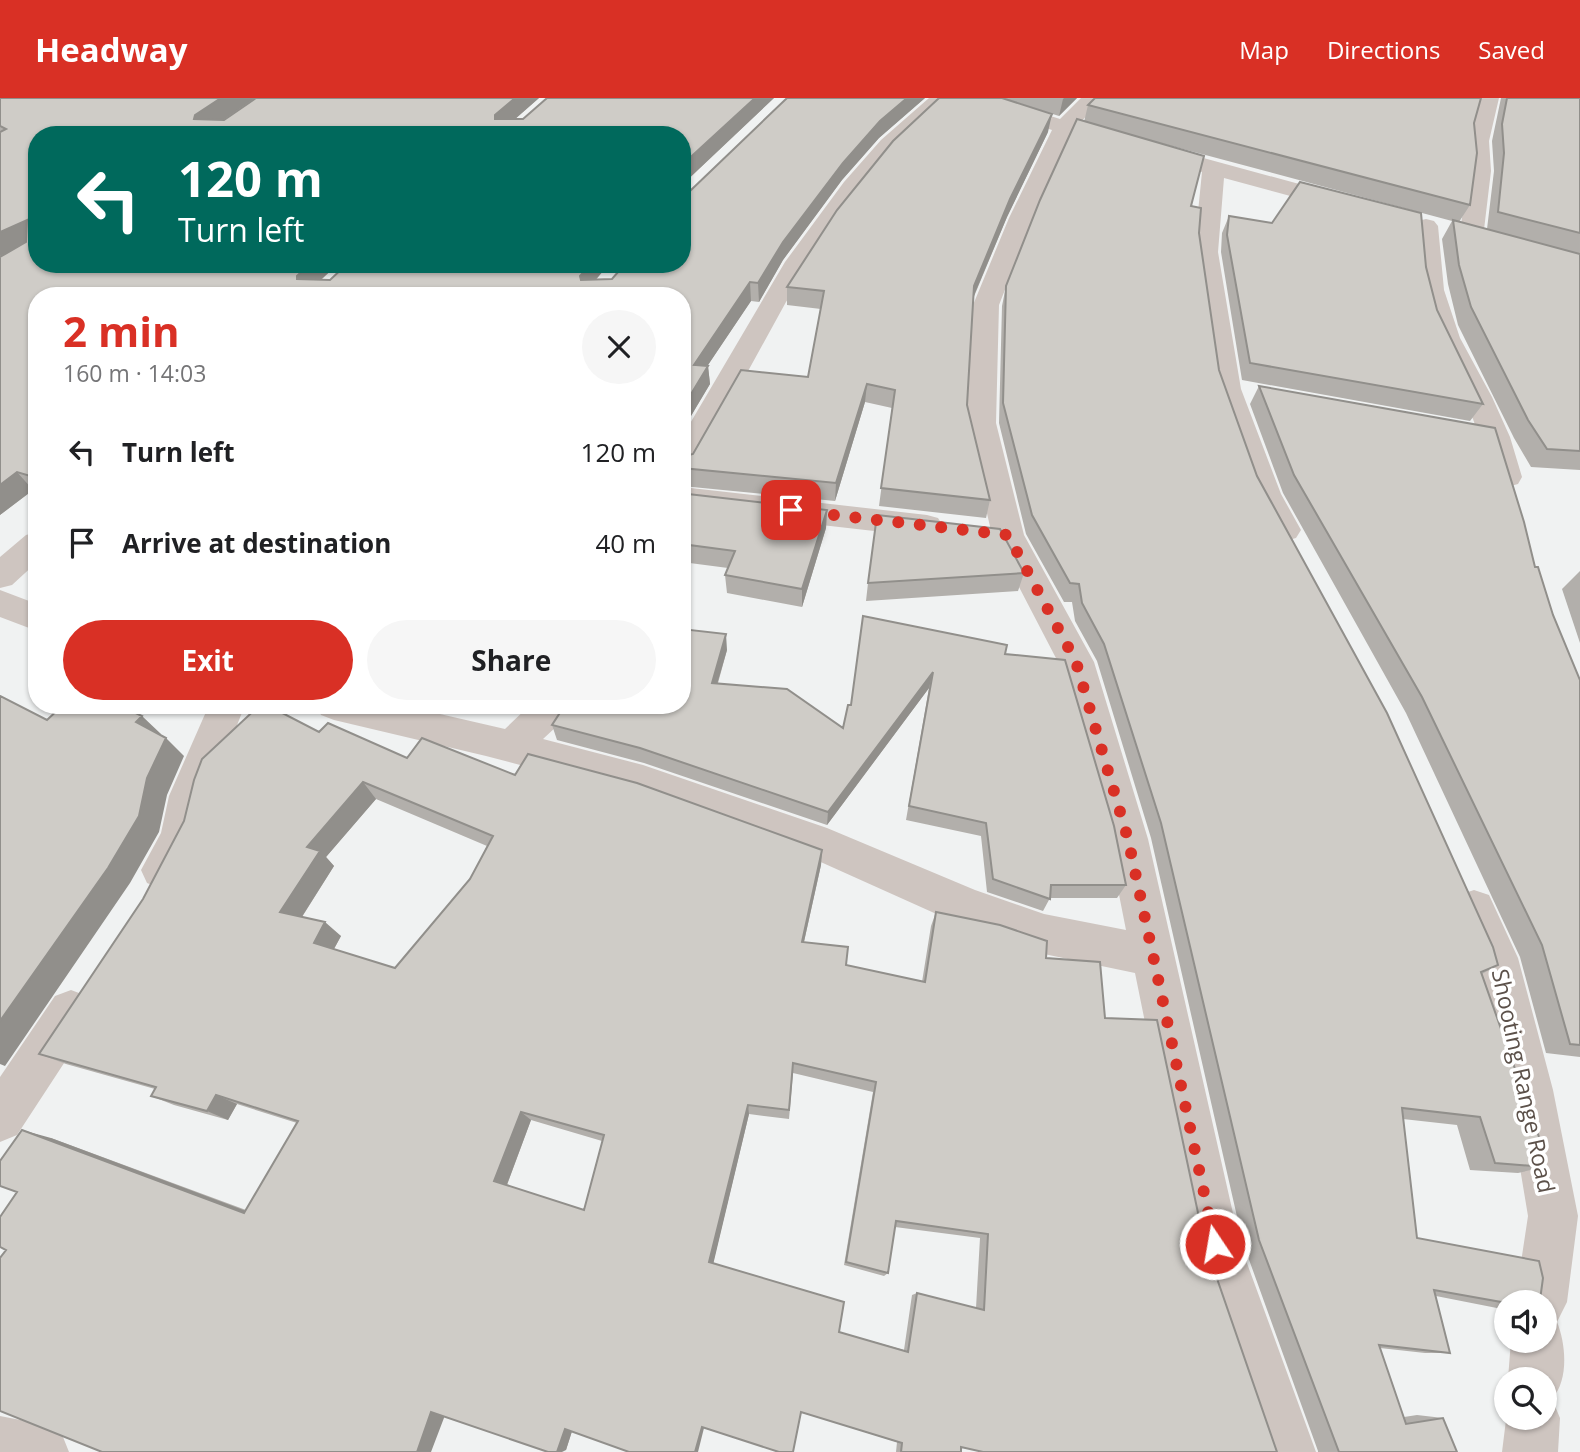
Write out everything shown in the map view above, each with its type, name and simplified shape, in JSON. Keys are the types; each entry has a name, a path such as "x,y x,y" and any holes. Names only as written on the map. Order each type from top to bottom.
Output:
{"street":[{"path":"691,448 800,260 847,194 883,151 941,98"},
{"path":"973,98 1064,127 1362,208"},
{"path":"1093,98 1064,127 1021,218 986,305 981,423 981,532 1076,662 1128,839 1215,1244 1288,1452"},
{"path":"1471,238 1480,171 1478,141 1489,98"},
{"path":"1209,167 1213,171 1206,252 1265,494 1298,555"},
{"path":"1495,244 1413,222 1447,338 1478,397 1481,434 1516,507"},
{"path":"691,499 981,532"},
{"path":"0,576 28,551"},
{"path":"0,603 28,614"},
{"path":"147,898 180,836 189,796 223,714"},
{"path":"373,714 643,781 827,846 967,907 1044,934 1153,956"},
{"path":"510,748 544,714"},
{"name":"Shooting Range Road","path":"1463,884 1496,958 1530,1090 1566,1210 1544,1290"},
{"path":"0,1118 93,979"},
{"path":"1530,1452 1531,1430"},
{"path":"0,1444 41,1452"}],"building":[{"path":"0,98 221,98 195,115 194,119 224,120 256,98 515,98 495,115 495,119 523,119 547,98 755,98 691,157 691,126 28,126 28,273 300,273 297,279 330,280 337,273 583,273 581,280 612,279 617,273 691,273 691,190 787,98 907,98 880,121 843,163 783,242 758,283 750,282 694,365 708,366 691,394 691,287 28,287 28,475 17,472 0,485 0,257 26,242 27,220 0,232 0,132 6,129 0,126"},
{"path":"939,98 1002,98 1052,114 1010,199 974,286 967,405 990,500 881,488 895,390 867,384 836,483 691,469 691,455 741,370 808,377 824,291 787,287 837,210 893,141"},
{"path":"1095,98 1481,98 1474,123 1477,153 1470,205 1088,105"},
{"path":"1507,98 1580,98 1580,233 1498,212 1504,153 1502,124"},
{"path":"1077,119 1204,156 1191,206 1201,208 1199,233 1219,370 1257,476 1387,713 1493,947 1498,965 1481,972 1539,1137 1544,1167 1495,1163 1480,1117 1402,1108 1417,1238 1539,1261 1543,1278 1541,1290 1494,1290 1494,1301 1434,1290 1450,1353 1379,1345 1406,1424 1443,1418 1457,1452 1339,1452 1259,1240 1161,823 1104,644 1082,603 1079,584 1070,583 1032,515 1003,403 1006,286 1040,200"},
{"path":"1300,182 1421,213 1426,267 1437,310 1483,404 1250,363 1227,235 1229,216 1272,223"},
{"path":"1453,220 1580,254 1580,451 1547,449 1528,420 1471,307 1459,265"},
{"path":"1259,386 1495,428 1535,567 1538,567 1553,615 1580,680 1580,1045 1570,1044 1542,945 1422,697 1294,475"},
{"path":"691,494 827,510 802,589 725,575 735,551 691,545"},
{"path":"877,515 1000,529 1024,573 868,583"},
{"path":"863,616 1007,645 1005,654 1065,660 1114,826 1126,885 1051,885 1050,899 993,879 986,823 909,806 933,672 828,812 640,748 552,725 559,714 691,714 691,630 726,634 712,683 787,689 843,728 848,705 851,705"},
{"path":"0,696 28,710 28,714 35,714 47,720 53,714 138,714 142,716 136,722 166,738 147,778 139,816 108,868 0,1021"},
{"path":"250,714 284,714 319,732 328,723 407,758 422,738 515,775 528,754 637,783 822,850 802,942 848,947 846,965 925,982 936,912 1000,925 1047,941 1046,958 1100,962 1105,1018 1157,1020 1204,1241 1277,1452 983,1452 961,1447 961,1452 901,1452 902,1443 801,1412 793,1452 779,1452 702,1427 695,1452 629,1452 565,1429 557,1452 548,1452 431,1412 417,1452 102,1452 0,1411 0,1258 6,1250 0,1247 0,1217 17,1192 0,1186 0,1161 22,1130 244,1213 298,1121 216,1095 207,1111 151,1096 156,1087 39,1054 143,899 184,821 202,759","holes":["363,782 493,836 470,879 395,968 314,943 325,922 280,912 320,851 307,847","793,1063 876,1082 846,1262 888,1273 896,1221 988,1234 984,1310 917,1293 908,1352 839,1332 844,1302 709,1262 748,1105 789,1110","521,1112 604,1135 584,1210 494,1181"]}],"route":[{"path":"791,510 1008,535 1076,662 1128,839 1215,1244"}]}
